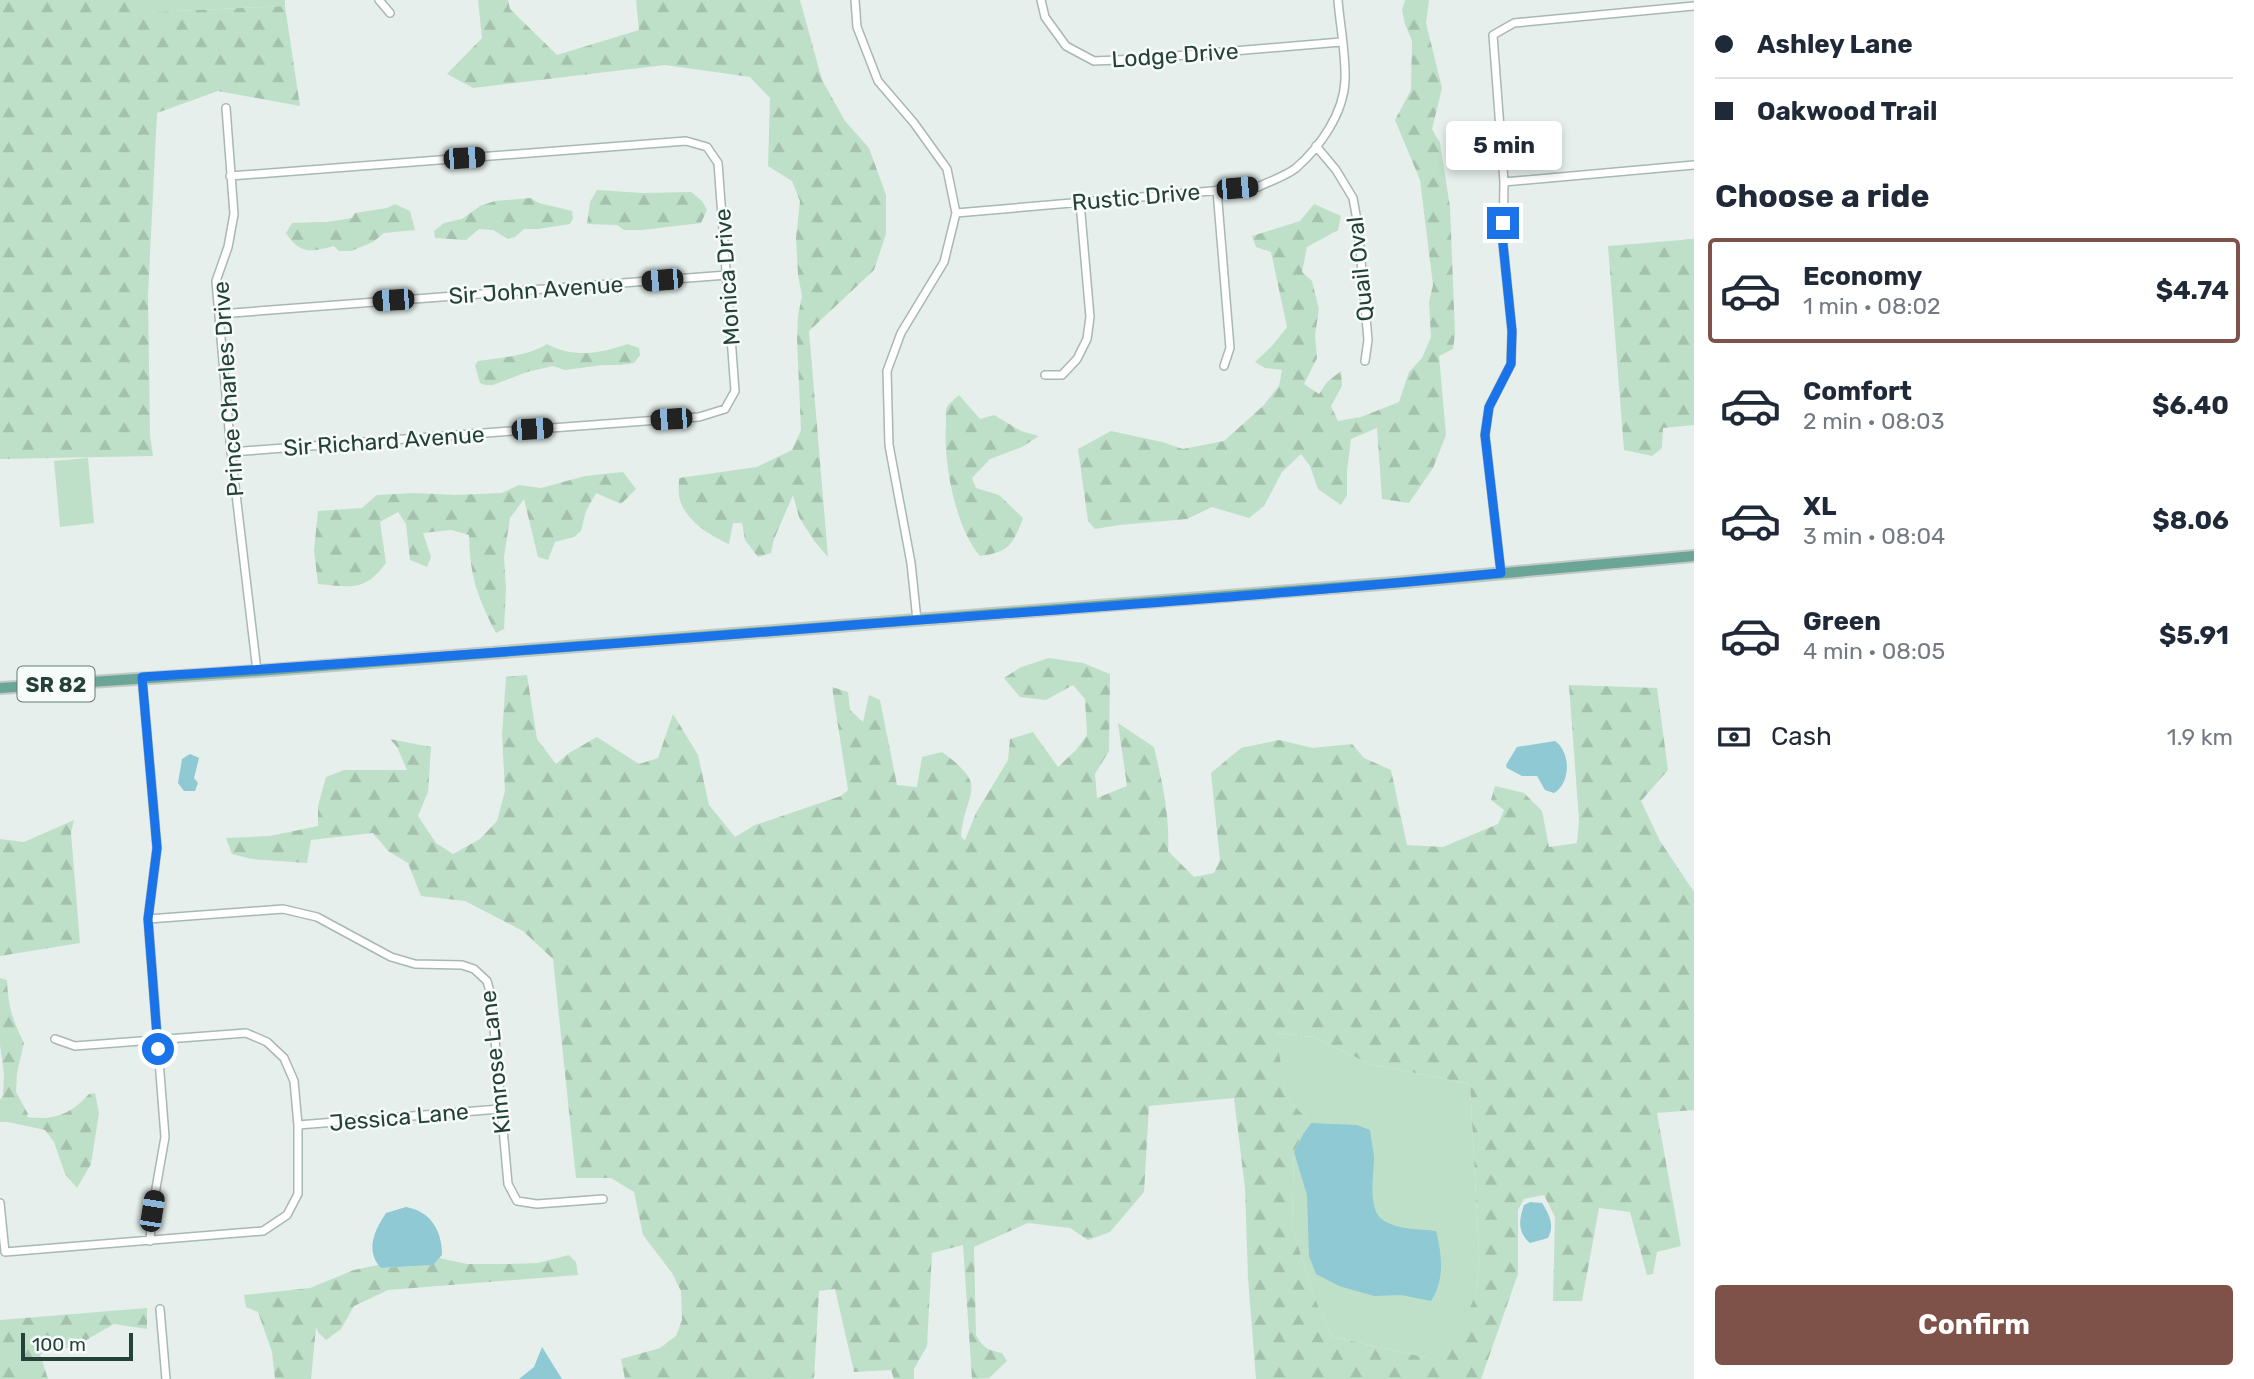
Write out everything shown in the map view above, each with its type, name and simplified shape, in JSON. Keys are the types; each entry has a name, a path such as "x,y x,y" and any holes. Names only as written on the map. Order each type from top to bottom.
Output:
{"main road":[{"name":"SR 82","path":"0,688 257,671 1394,583 1694,555"}],"street":[{"path":"379,0 390,13"},
{"path":"855,0 858,27 878,81 914,123 947,169 956,213 944,262 901,332 887,371 889,445 911,564 917,620"},
{"name":"Lodge Drive","path":"1041,0 1045,17 1066,46 1094,61 1342,42"},
{"name":"Rustic Drive","path":"956,213 1258,187 1295,169 1316,146 1341,103 1345,80 1338,0"},
{"path":"1501,573 1485,435 1489,407 1511,364 1512,331 1503,244 1504,182 1493,35 1514,23 1694,6"},
{"name":"Prince Charles Drive","path":"226,108 234,214 228,247 216,281 230,452 257,671"},
{"name":"Monica Drive","path":"230,176 686,141 707,147 718,163 735,391"},
{"name":"Quail Oval","path":"1316,146 1336,170 1353,198 1368,341 1365,361"},
{"path":"1504,182 1694,165"},
{"path":"1217,190 1230,348 1224,366"},
{"path":"1045,375 1062,374 1077,359 1087,339 1090,317 1080,202"},
{"name":"Sir John Avenue","path":"219,314 726,275"},
{"name":"Sir Richard Avenue","path":"230,452 699,417 725,409 735,391"},
{"path":"142,677 157,848 148,919 165,1137 152,1211 150,1241"},
{"name":"Kimrose Lane","path":"148,919 283,909 317,917 391,957 415,964 462,965 474,969 487,981 491,995 508,1184 517,1201 537,1204 603,1199"},
{"path":"0,1203 5,1252 263,1231 287,1215 298,1194 295,1081 284,1058 267,1042 246,1033 75,1046 55,1039"},
{"name":"Jessica Lane","path":"298,1125 500,1109"},
{"path":"160,1309 166,1379"}],"green space":[{"path":"0,0 154,0 155,12 285,6 300,106 218,91 157,113 148,296 150,435 153,456 0,459"},
{"path":"154,0 285,0 285,6 154,12"},
{"path":"478,0 508,0 510,9 557,55 639,30 636,0 800,0 822,80 845,121 869,148 886,195 886,234 874,270 809,331 828,557 799,517 793,495 774,539 771,553 758,557 745,540 742,523 733,523 729,544 693,521 683,508 679,495 679,478 757,467 792,450 801,430 797,339 802,296 796,238 800,201 792,181 768,166 770,98 750,77 665,65 473,88 447,74 482,38"},
{"path":"1405,0 1429,0 1426,23 1442,88 1432,129 1440,143 1450,207 1455,334 1453,349 1439,356 1446,435 1433,468 1409,503 1382,499 1377,428 1351,439 1347,495 1341,505 1318,489 1310,466 1301,454 1282,472 1264,506 1249,518 1212,507 1187,519 1095,529 1088,521 1078,449 1111,431 1183,449 1224,441 1263,406 1279,386 1282,370 1265,368 1255,362 1287,327 1271,252 1256,247 1252,236 1300,221 1314,204 1341,216 1338,230 1307,247 1302,272 1312,281 1319,309 1315,335 1317,358 1304,384 1319,394 1327,382 1341,371 1342,386 1331,406 1338,421 1361,417 1399,402 1409,372 1422,358 1431,337 1429,302 1433,285 1420,180 1395,120 1411,90 1412,41 1402,10"},
{"path":"597,190 691,192 702,201 707,210 701,223 642,230 624,230 617,225 587,224 590,202"},
{"path":"530,198 539,203 572,211 573,219 570,224 524,229 508,239 493,230 479,229 466,240 435,238 434,231 444,223 462,219 480,206 495,201"},
{"path":"395,204 410,211 415,230 384,233 373,242 351,251 339,251 334,246 307,250 296,245 286,233 292,223 352,218 355,213 387,208"},
{"path":"1694,239 1694,425 1663,428 1662,448 1652,456 1624,450 1608,246"},
{"path":"547,344 567,351 587,353 627,344 639,348 640,355 634,363 565,370 553,366 527,372 493,385 480,383 475,365 478,361 523,354"},
{"path":"959,395 980,419 994,415 1021,431 1039,436 1022,447 990,459 972,478 976,488 999,495 1023,518 1009,546 980,556 971,544 957,511 949,474 946,411 948,405"},
{"path":"88,458 94,523 60,527 54,461"},
{"path":"623,472 636,489 621,504 596,493 586,511 581,531 574,537 555,542 548,560 538,557 524,499 510,518 504,557 504,629 496,633 476,586 469,535 451,530 423,533 431,557 427,567 410,560 406,524 398,512 380,522 386,563 371,579 356,586 318,584 314,550 318,511 362,508 377,495 502,493 519,485 541,488 585,476"},
{"path":"1049,658 1083,663 1110,674 1109,751 1095,774 1097,798 1127,786 1118,723 1154,747 1167,812 1168,851 1194,877 1214,873 1220,860 1211,773 1241,748 1279,740 1313,748 1352,744 1364,758 1391,770 1407,845 1443,847 1498,824 1504,810 1491,800 1495,786 1524,793 1542,811 1549,847 1577,843 1579,820 1569,685 1657,688 1668,770 1641,801 1660,841 1694,892 1694,1110 1657,1113 1681,1246 1657,1252 1653,1274 1647,1275 1630,1212 1599,1208 1582,1301 1553,1301 1555,1217 1544,1195 1524,1199 1518,1210 1518,1274 1481,1379 1256,1379 1248,1278 1245,1188 1234,1098 1149,1106 1144,1192 1110,1232 1088,1240 1070,1228 1028,1223 974,1247 976,1335 984,1346 1002,1353 1007,1361 989,1378 972,1379 963,1245 932,1253 927,1346 914,1369 914,1379 894,1379 891,1370 854,1372 835,1289 819,1291 814,1379 625,1379 621,1359 660,1348 676,1336 682,1320 681,1291 672,1273 643,1235 634,1192 611,1178 576,1178 553,959 523,931 465,901 421,896 408,863 388,851 373,833 311,840 307,863 252,859 232,854 226,838 270,836 318,826 318,806 326,777 344,770 407,770 397,747 390,739 431,747 428,792 418,816 436,843 453,854 480,839 497,821 505,791 502,735 506,677 527,675 537,739 556,764 597,737 639,764 658,758 673,714 698,755 709,805 735,837 755,825 841,796 848,790 832,687 848,692 850,710 863,722 869,695 880,700 897,785 917,787 922,757 942,752 966,774 971,782 971,790 961,837 965,840 976,813 1008,760 1010,739 1033,732 1058,767 1087,735 1085,699 1073,685 1046,700 1020,697 1004,678 1021,667","holes":["1276,1033 1313,1037 1370,1064 1470,1084 1479,1253 1477,1291 1456,1341 1423,1357 1333,1337 1314,1297 1292,1226 1294,1152 1311,1123 1286,1097"]},
{"path":"74,820 71,833 80,943 0,956 0,839 24,842"},
{"path":"0,978 7,980 11,1012 24,1043 16,1092 28,1114 27,1117 54,1117 76,1107 89,1094 95,1093 99,1113 91,1164 77,1188 65,1174 54,1142 45,1130 0,1122 4,1073 0,1045"},
{"path":"1275,1033 1313,1037 1370,1064 1470,1084 1479,1253 1477,1291 1457,1341 1423,1357 1333,1337 1314,1297 1292,1226 1294,1152 1311,1123 1286,1097"},
{"path":"569,1255 576,1262 578,1275 388,1290 354,1306 341,1329 326,1340 316,1327 311,1379 275,1379 272,1352 258,1312 246,1307 244,1295 310,1288 354,1270 378,1265 381,1268 432,1265 439,1258 467,1264 538,1263"},
{"path":"147,1308 147,1329 114,1324 76,1346 40,1354 48,1379 0,1379 0,1320"}],"water":[{"path":"1555,741 1564,752 1567,767 1564,782 1554,793 1545,790 1537,776 1522,776 1507,768 1506,765 1517,747"},
{"path":"190,754 199,758 194,778 198,783 195,791 184,791 178,783 182,759"},
{"path":"1311,1123 1357,1125 1370,1130 1374,1157 1373,1200 1378,1215 1395,1226 1436,1231 1441,1267 1439,1284 1431,1301 1401,1295 1374,1296 1339,1286 1316,1274 1309,1256 1307,1195 1294,1152"},
{"path":"1530,1202 1542,1203 1551,1224 1548,1238 1530,1243 1520,1226 1524,1205"},
{"path":"406,1207 422,1213 433,1223 440,1238 442,1255 433,1265 381,1268 373,1255 375,1234 386,1213"},
{"path":"542,1347 562,1379 519,1379 534,1367"}],"route":[{"path":"158,1049 148,919 157,848 142,677 257,671 1501,573 1485,435 1489,407 1511,364 1512,331 1503,223"}]}
